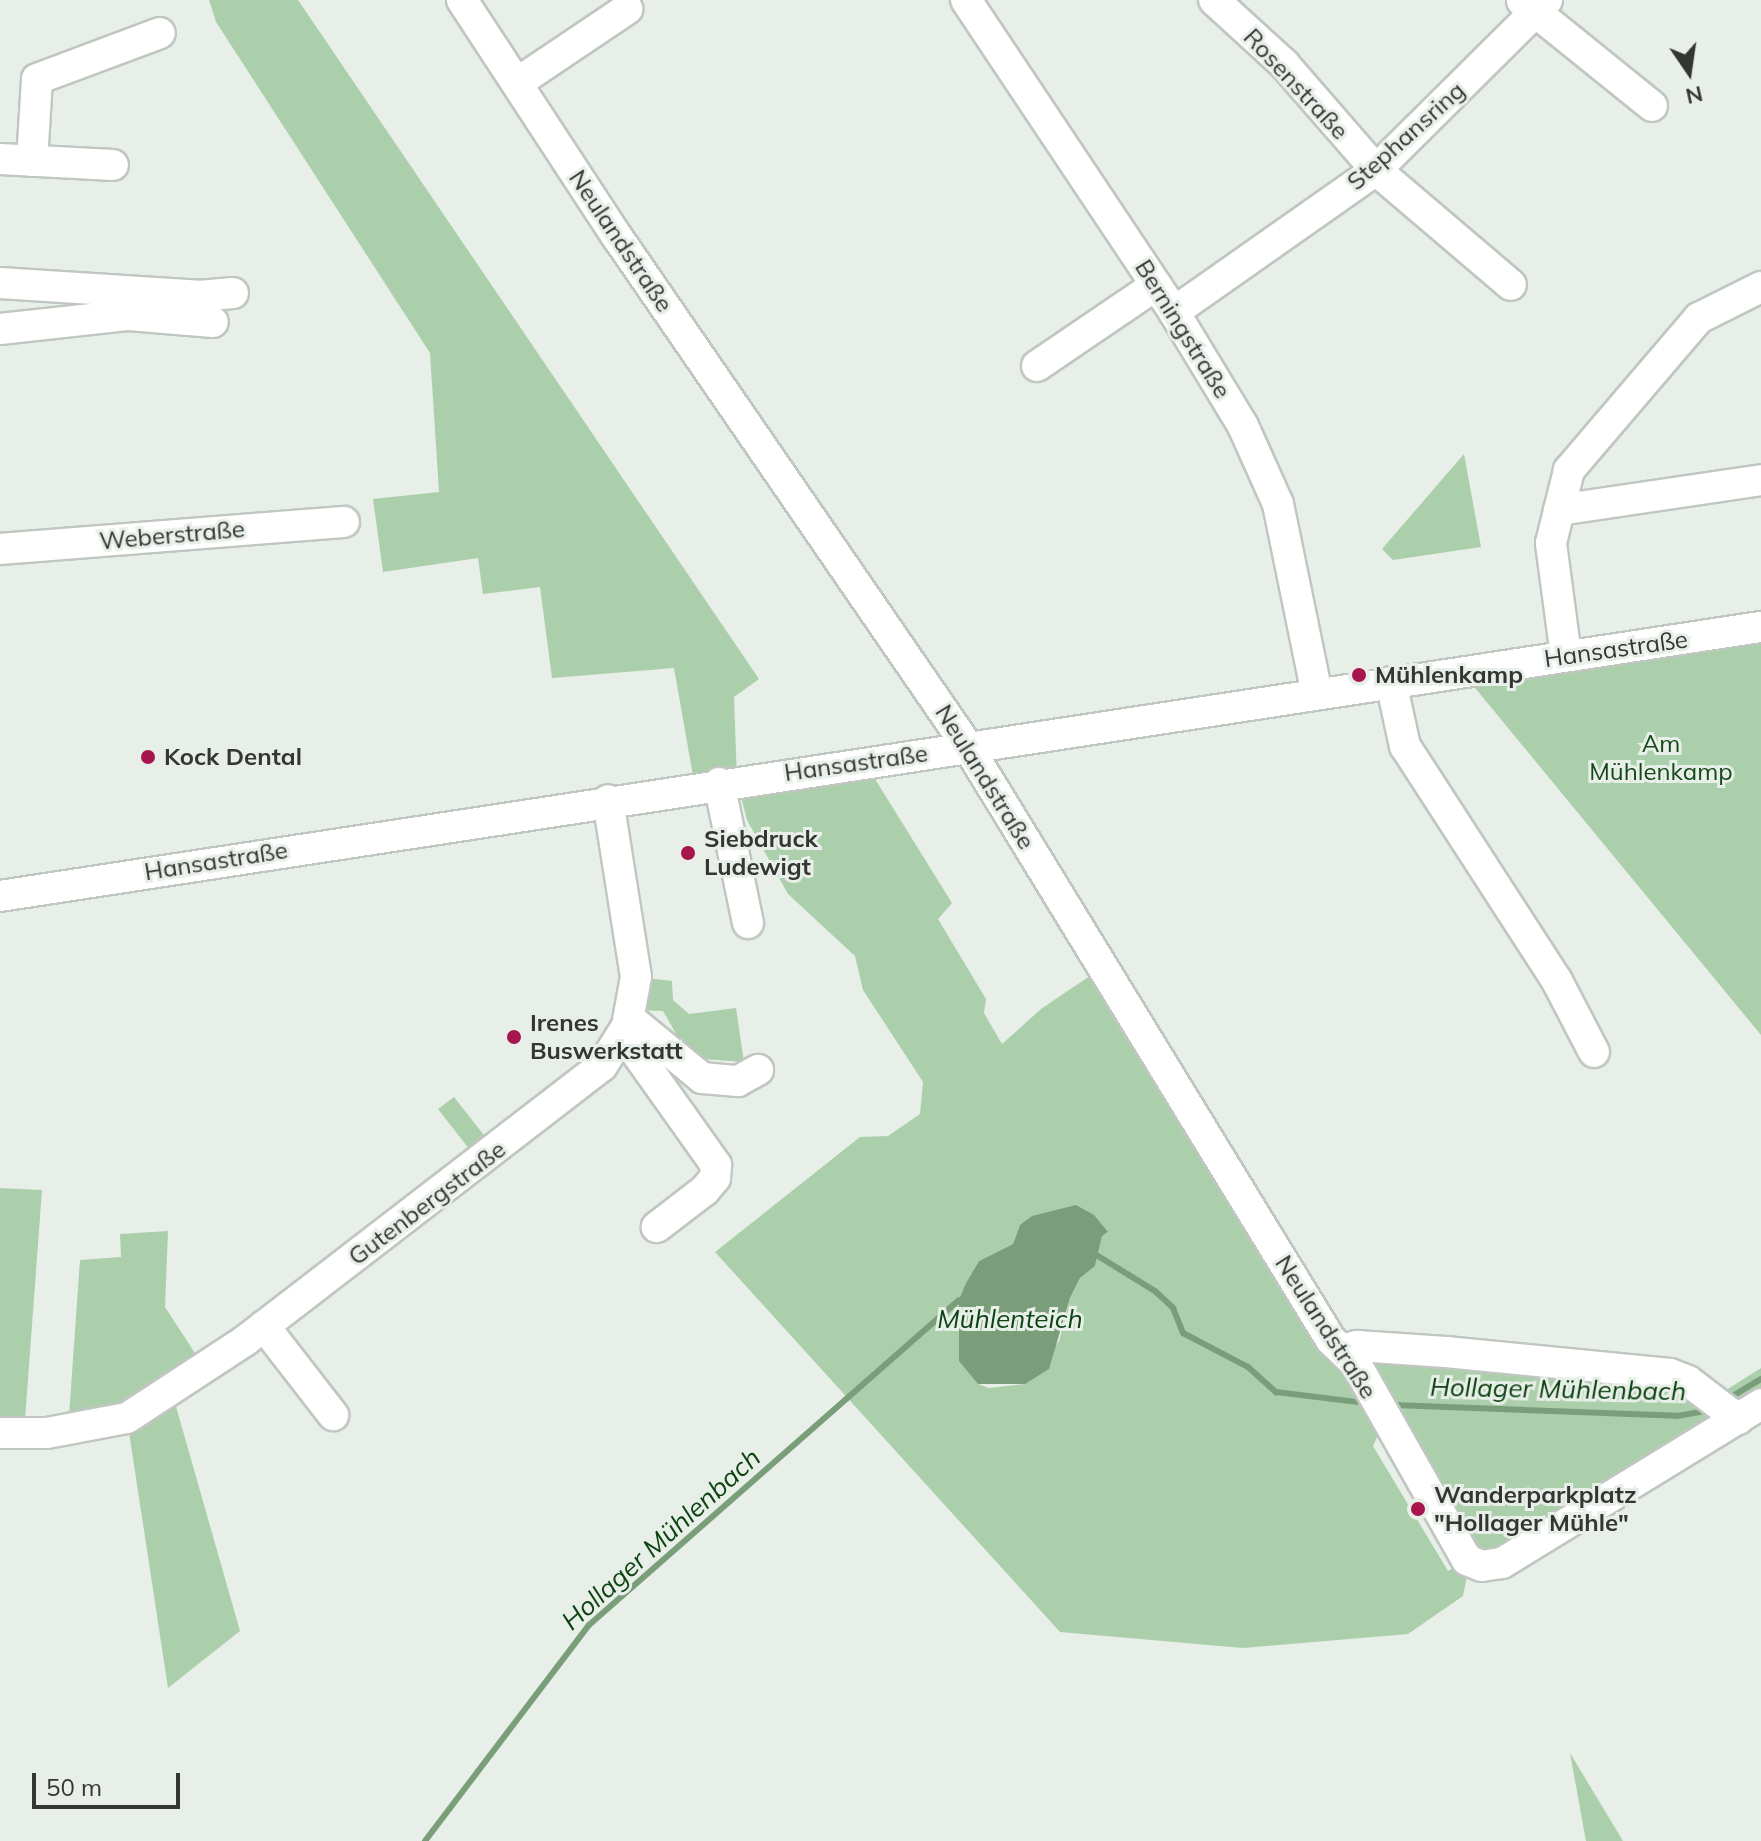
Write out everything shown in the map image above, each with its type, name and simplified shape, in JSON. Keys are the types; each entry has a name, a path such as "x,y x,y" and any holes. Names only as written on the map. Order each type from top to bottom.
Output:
{"street":[{"name":"Neulandstraße","path":"462,0 626,251 968,747 1342,1350 1356,1364 1464,1554 1482,1566 1502,1563 1735,1407"},
{"name":"Berningstraße","path":"966,0 1174,312 1243,426 1278,504 1317,694"},
{"name":"Rosenstraße","path":"1214,0 1284,64 1376,170 1511,285"},
{"path":"1535,5 1652,106"},
{"name":"Stephansring","path":"1174,312 1376,170 1535,5"},
{"path":"517,83 627,9"},
{"path":"32,161 37,79 160,33"},
{"path":"0,159 113,165"},
{"path":"0,283 199,296 233,293"},
{"path":"1037,366 1156,285"},
{"path":"1566,656 1551,543 1569,470 1699,318 1761,287"},
{"path":"0,329 129,315 213,322"},
{"path":"1559,510 1761,480"},
{"name":"Weberstraße","path":"0,549 344,522"},
{"name":"Hansastraße","path":"0,896 719,783 1761,627"},
{"path":"1391,682 1405,746 1557,981 1594,1052"},
{"path":"719,783 748,923"},
{"name":"Gutenbergstraße","path":"0,1433 47,1433 127,1418 264,1326 602,1066 626,1026 636,977 608,800"},
{"path":"626,1026 702,1078 738,1081 758,1070"},
{"path":"626,1026 716,1165 715,1178 705,1190 657,1227"},
{"path":"264,1326 333,1415"},
{"path":"1342,1350 1357,1346 1446,1352 1670,1374 1735,1407"}],"green space":[{"path":"209,0 298,0 759,679 734,697 737,780 870,771 952,903 938,919 986,999 984,1013 1002,1044 1041,1009 1103,967 1381,1429 1373,1446 1448,1571 1459,1565 1467,1576 1463,1596 1408,1634 1243,1648 1060,1632 715,1252 860,1137 888,1136 920,1114 923,1082 863,990 855,956 788,894 747,820 737,781 695,787 674,668 552,678 540,587 483,594 478,558 383,572 373,499 439,492 430,353 216,22","holes":["1020,1225 1108,1233 1102,1235 1095,1266 1080,1278 1070,1298 1059,1341 1025,1384 989,1388 978,1384 966,1283 979,1261 1013,1244"]},
{"path":"1464,454 1481,547 1393,560 1382,549"},
{"name":"Am Mühlenkamp","path":"1761,641 1761,1035 1471,683"},
{"path":"636,977 672,981 673,1000 689,1014 736,1008 744,1062 690,1058 663,1011 630,1010"},
{"path":"454,1097 487,1139 470,1150 438,1109"},
{"path":"0,1188 42,1190 24,1433 0,1433"},
{"path":"168,1231 165,1307 204,1367 171,1389 240,1631 168,1688 127,1419 68,1430 80,1260 121,1257 120,1234"},
{"path":"1373,1361 1669,1383 1717,1417 1501,1554 1481,1555 1370,1365"},
{"path":"1761,1368 1761,1394 1742,1406 1723,1392"},
{"path":"1570,1753 1623,1841 1586,1841"}],"water":[{"name":"Mühlenteich","path":"1076,1205 1094,1215 1108,1232 1102,1236 1095,1266 1080,1278 1070,1298 1049,1369 1025,1384 978,1384 959,1361 959,1300 966,1283 979,1261 1013,1244 1020,1225 1032,1216"}],"waterway":[{"name":"Hollager Mühlenbach","path":"1098,1256 1155,1291 1173,1308 1183,1333 1248,1367 1276,1392 1358,1402"},
{"name":"Hollager Mühlenbach","path":"425,1841 589,1625 959,1300"},
{"name":"Hollager Mühlenbach","path":"1726,1400 1761,1379"},
{"name":"Hollager Mühlenbach","path":"1394,1405 1677,1416 1710,1410"}],"place":[{"name":"Mühlenkamp","path":"1359,675"},
{"name":"Kock Dental","path":"148,757"},
{"name":"Siebdruck Ludewigt","path":"688,853"},
{"name":"Irenes Buswerkstatt","path":"514,1037"},
{"name":"Wanderparkplatz \"Hollager Mühle\"","path":"1418,1509"}]}
